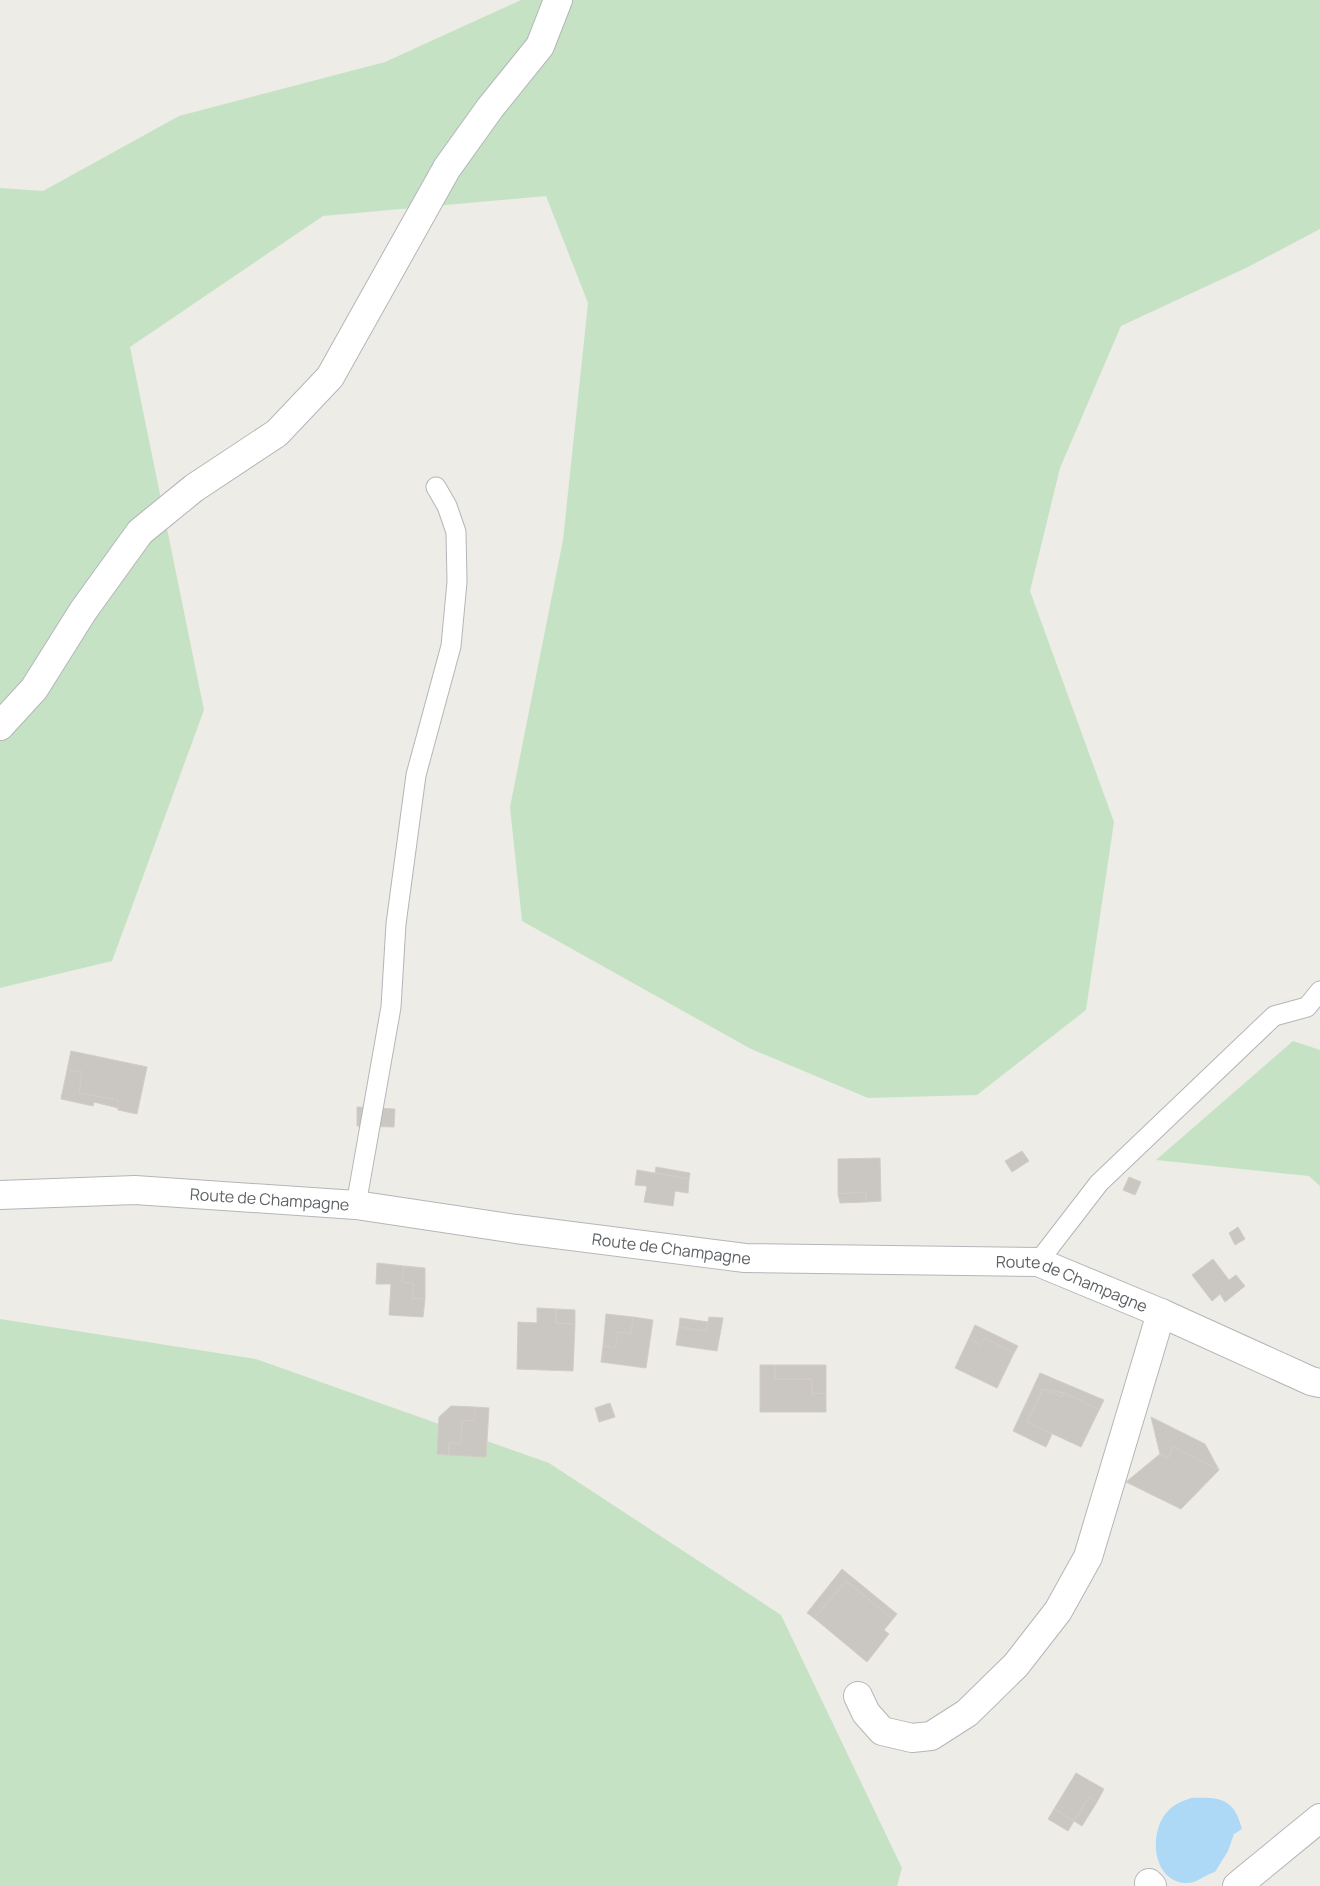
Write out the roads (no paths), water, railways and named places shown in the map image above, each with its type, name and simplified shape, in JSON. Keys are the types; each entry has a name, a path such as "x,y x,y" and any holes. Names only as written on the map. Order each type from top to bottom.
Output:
{"street":[{"path":"0,726 34,689 83,611 140,532 194,488 277,433 330,377 447,168 490,108 540,46 558,0"},
{"name":"Route de Champagne","path":"0,1195 135,1190 356,1205 506,1227 746,1258 1038,1262 1161,1313 1311,1381 1320,1382"},
{"path":"858,1696 866,1713 882,1731 912,1738 931,1736 967,1713 1016,1665 1058,1611 1088,1557 1161,1313"},
{"path":"1238,1886 1320,1818"}],"lane":[{"path":"356,1205 391,1007 396,924 416,775 452,646 457,582 456,532 448,506 436,488"},
{"path":"1038,1262 1106,1176 1274,1016 1307,1007 1320,991"}],"water":[{"path":"1191,1798 1218,1799 1230,1805 1239,1819 1242,1829 1234,1834 1228,1851 1215,1872 1197,1881 1184,1883 1173,1880 1165,1873 1156,1853 1156,1841 1162,1819 1168,1811"}]}
